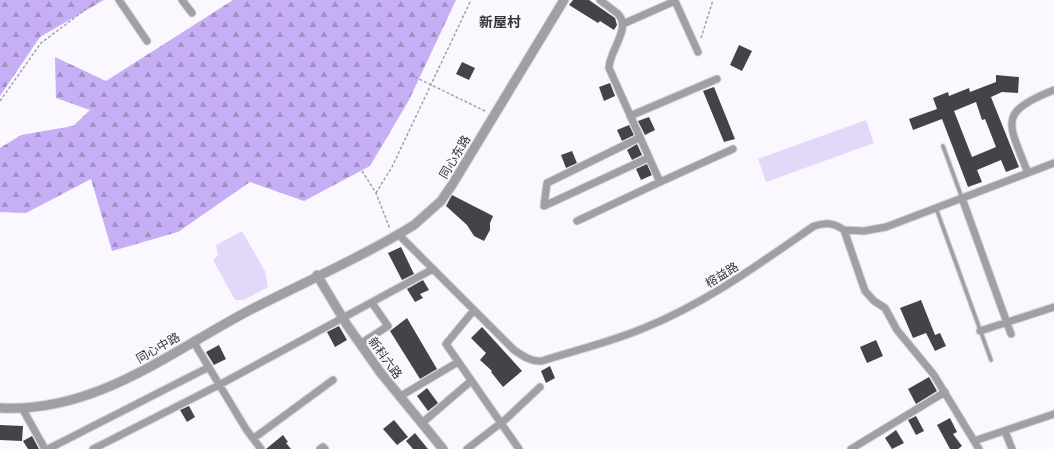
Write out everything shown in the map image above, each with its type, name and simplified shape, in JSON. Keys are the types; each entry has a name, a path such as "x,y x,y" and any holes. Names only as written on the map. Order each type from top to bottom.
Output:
{"street":[{"path":"119,0 147,41"},
{"path":"182,0 192,14"},
{"name":"同心东路","path":"317,275 414,226 441,201 564,0"},
{"path":"600,0 618,14 622,24 621,32 611,56 609,68 660,182"},
{"path":"622,24 675,1 698,51"},
{"path":"630,116 717,79"},
{"path":"1028,173 1013,132 1012,118 1019,107 1024,103 1054,90"},
{"path":"640,138 547,182 544,206 648,158"},
{"path":"577,221 734,149"},
{"name":"榕益路","path":"396,236 433,269 514,350 525,358 542,361 643,329 688,308 732,283 814,226 830,224 844,230 859,232 881,229 1054,163"},
{"path":"962,198 1012,334"},
{"path":"844,230 865,291 869,297 885,308 897,330 923,361 945,392 979,449"},
{"path":"93,449 220,385 433,269"},
{"name":"新科六路","path":"317,275 343,319 360,344 399,397 443,449"},
{"name":"同心中路","path":"0,408 22,408 56,404 99,392 123,382 193,341 317,275"},
{"path":"360,344 388,326 372,303"},
{"path":"980,331 1054,307"},
{"path":"474,310 446,344 500,424 519,449"},
{"path":"193,341 261,449"},
{"path":"399,397 458,362"},
{"path":"48,449 209,367"},
{"path":"254,438 333,380"},
{"path":"422,423 471,381"},
{"path":"467,449 500,424 540,387"},
{"path":"851,449 945,392"},
{"path":"22,408 45,449"},
{"path":"974,441 1054,414"},
{"path":"1005,431 1012,449"},
{"path":"320,449 323,446 325,449"}],"lane":[{"path":"943,146 962,198"},
{"path":"936,208 991,360"}],"path":[{"path":"0,101 41,43 98,0"},
{"path":"376,193 392,168 430,84 471,0"},
{"path":"698,51 713,0"},
{"path":"415,77 495,115"},
{"path":"362,171 376,193 396,236"}],"green space":[{"path":"0,0 104,0 40,37 0,96"},
{"path":"233,0 456,0 409,100 370,166 304,201 250,182 178,232 112,251 91,179 26,213 0,212 0,148 21,135 73,126 90,110 56,98 55,57 106,81"}],"shaded area":[{"path":"866,120 874,143 766,182 758,159"},
{"path":"242,231 265,271 268,287 244,300 235,300 213,260 218,255 216,245"}],"building":[{"path":"573,0 589,0 615,18 617,25 614,30 600,21 598,23 569,5"},
{"path":"739,45 752,51 742,71 730,65"},
{"path":"462,62 475,68 469,80 456,74"},
{"path":"996,75 1019,77 1018,93 1002,92 991,97 1019,167 1006,172 1001,160 977,170 982,182 968,187 942,119 913,130 909,119 937,109 933,98 948,92 949,96 969,88 970,92 996,82","holes":["976,102 982,120 985,119 996,147 972,157 954,111"]},
{"path":"610,83 615,96 604,101 599,87"},
{"path":"714,87 735,139 724,142 703,91"},
{"path":"649,117 655,130 645,135 638,121"},
{"path":"629,125 634,135 622,141 617,130"},
{"path":"637,144 642,155 632,160 627,150"},
{"path":"572,151 577,163 566,168 561,155"},
{"path":"647,164 652,175 641,180 636,169"},
{"path":"452,195 493,216 490,223 490,230 484,241 474,236 467,225 446,206"},
{"path":"401,247 414,274 402,280 388,253"},
{"path":"423,280 429,290 420,294 423,298 415,302 407,289"},
{"path":"921,300 935,335 940,333 946,346 935,351 926,333 913,338 900,308"},
{"path":"407,318 437,369 420,379 390,331"},
{"path":"339,326 347,340 335,347 327,332"},
{"path":"482,327 522,371 503,387 491,372 492,371 480,360 486,353 471,338"},
{"path":"876,340 883,356 867,363 860,347"},
{"path":"219,345 226,359 214,365 206,352"},
{"path":"550,366 555,378 546,383 541,371"},
{"path":"929,377 937,391 916,404 908,389"},
{"path":"427,388 438,403 428,411 417,396"},
{"path":"189,406 195,417 187,422 180,410"},
{"path":"916,416 924,431 916,435 908,420"},
{"path":"950,418 957,432 953,434 962,446 958,449 950,449 937,425"},
{"path":"394,420 408,437 397,445 383,429"},
{"path":"0,425 23,426 22,441 0,440"},
{"path":"896,430 904,443 892,449 885,438"},
{"path":"415,433 428,449 413,449 406,441"},
{"path":"283,435 288,442 286,443 291,449 266,449"},
{"path":"32,436 39,449 28,449 23,441"}],"district":[{"name":"新屋村","path":"500,22"}]}
